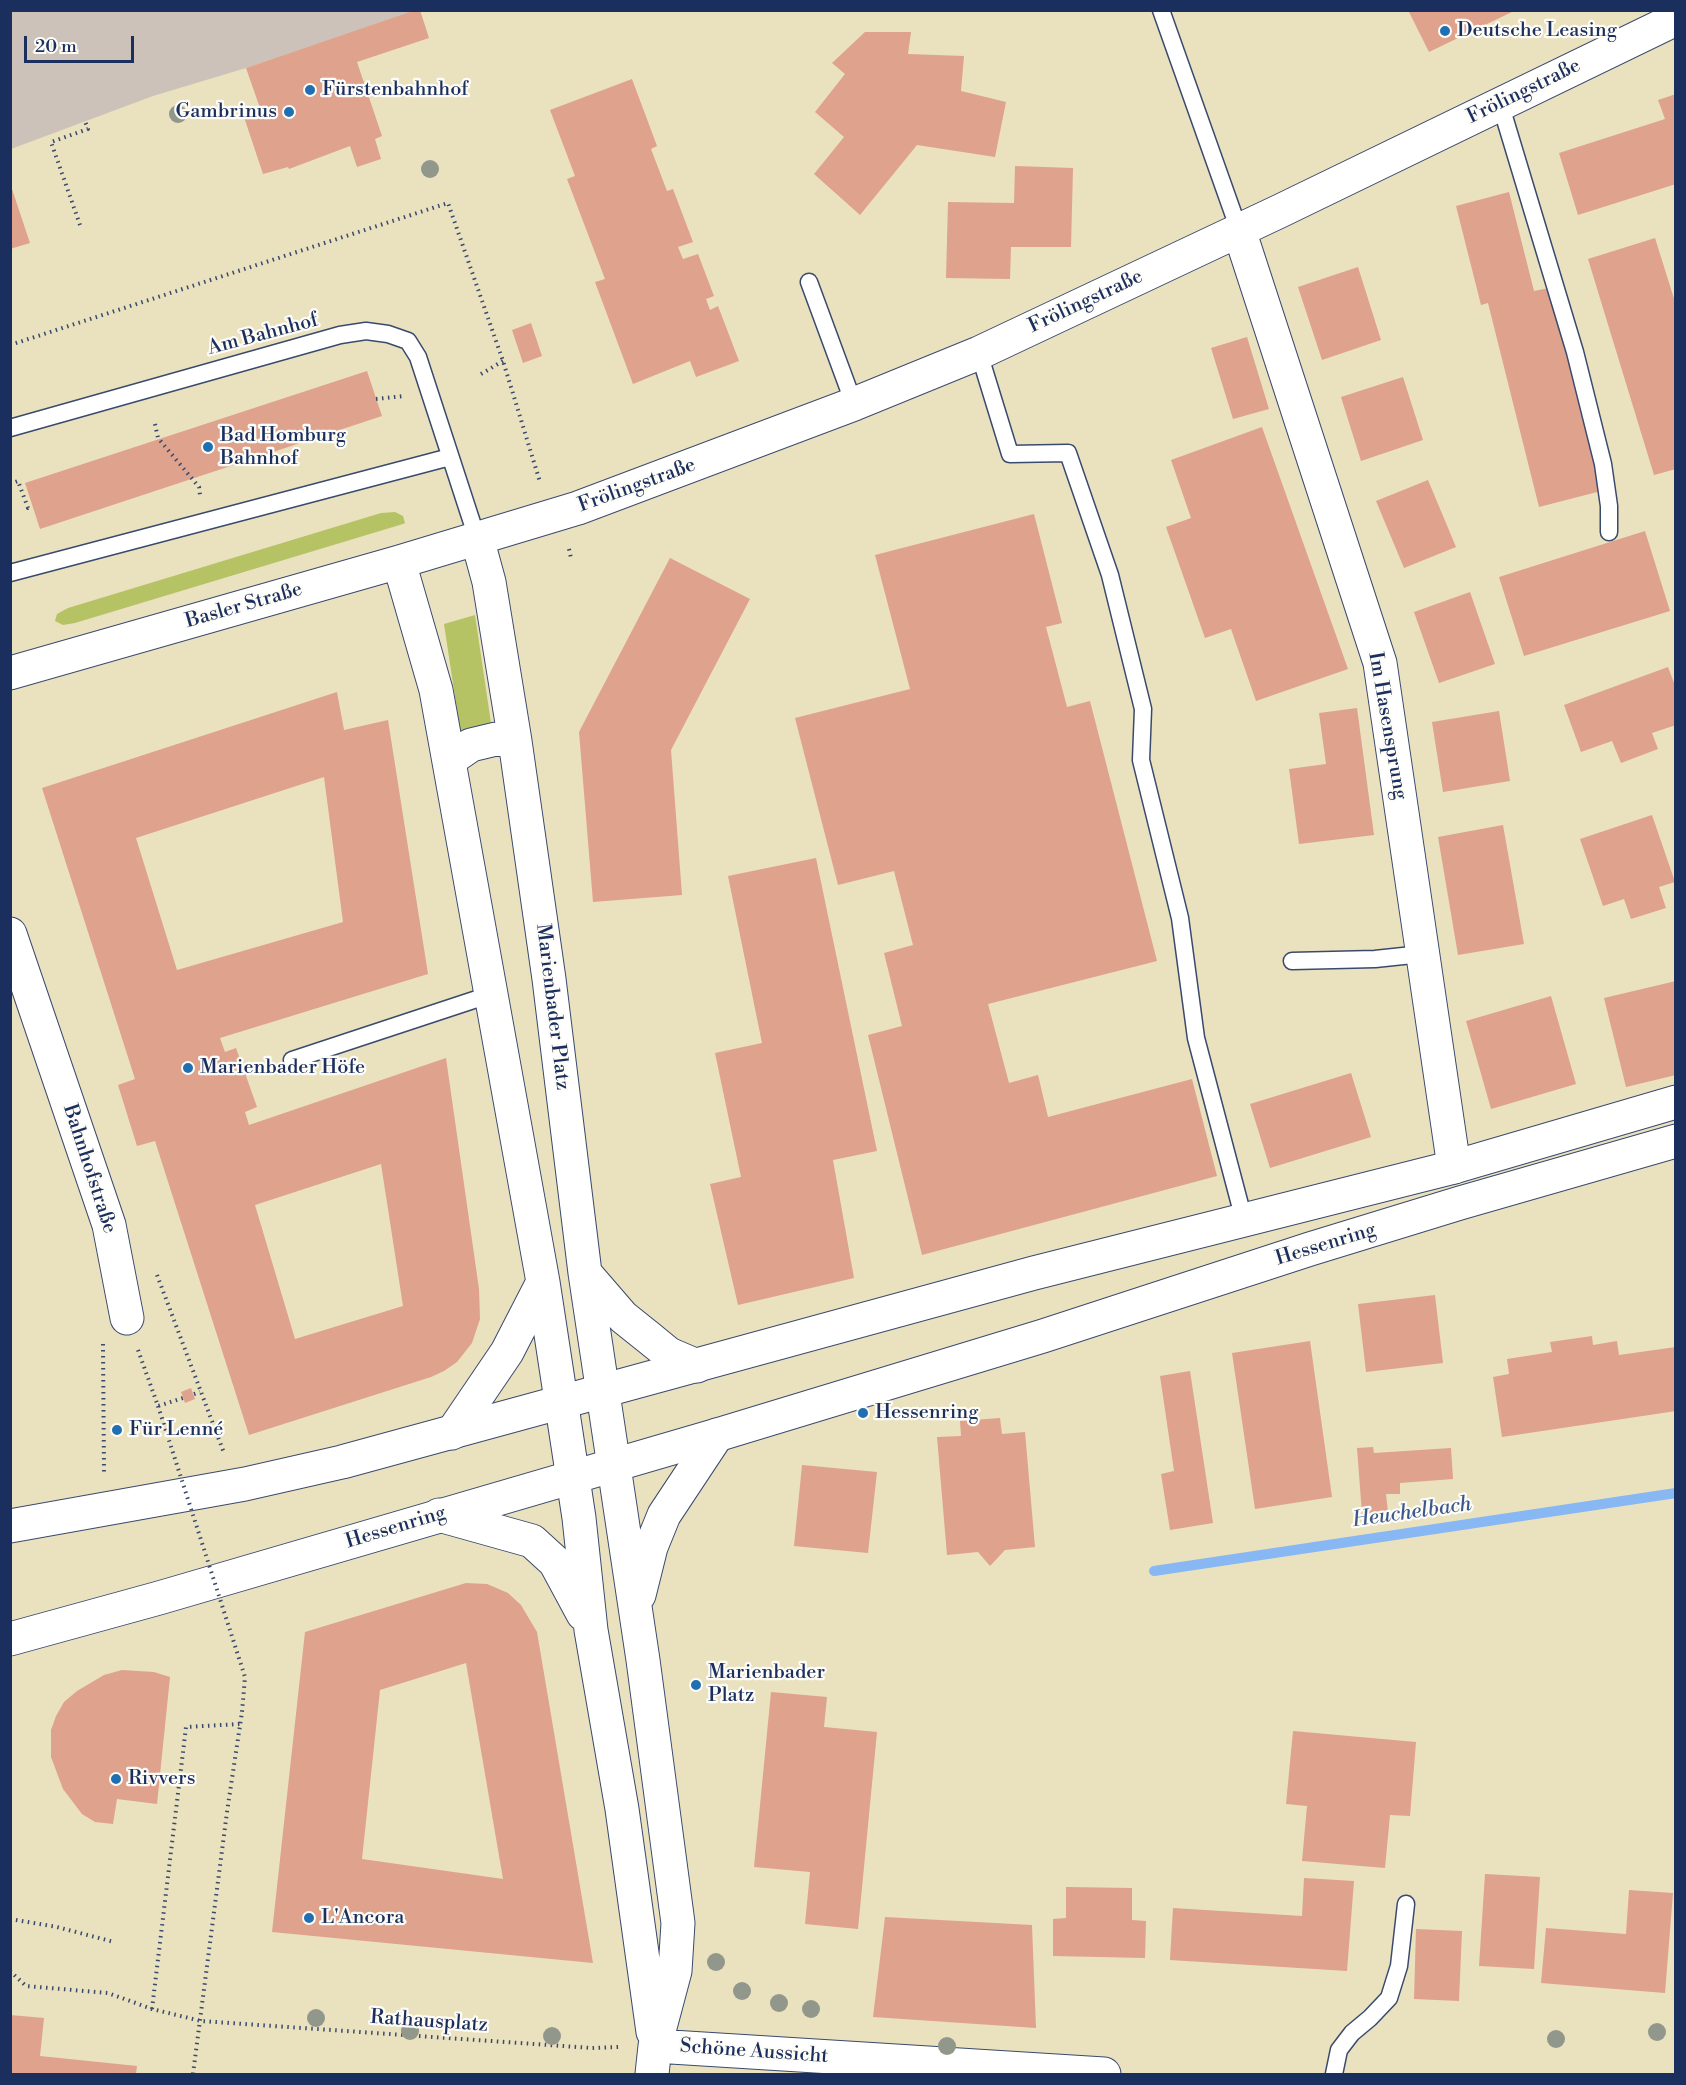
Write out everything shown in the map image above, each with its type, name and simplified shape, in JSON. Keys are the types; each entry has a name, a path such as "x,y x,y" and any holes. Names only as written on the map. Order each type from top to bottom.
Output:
{"street":[{"name":"Frölingstraße","path":"477,538 578,508 854,404 979,353 1676,19"},
{"name":"Im Hasensprung","path":"1239,230 1380,663 1454,1167"},
{"name":"Basler Straße","path":"10,674 477,538"},
{"name":"Marienbader Platz","path":"477,538 489,582 515,741 549,979 585,1273 678,1923 675,1971 653,2060"},
{"path":"399,562 436,690 543,1282 579,1518 591,1630 622,1809 653,2060"},
{"path":"449,760 471,745 496,739 515,741"},
{"name":"Bahnhofstraße","path":"10,934 109,1225 115,1327"},
{"path":"10,1526 246,1484 342,1462 1034,1273 1454,1167 1676,1102"},
{"name":"Hessenring","path":"10,1639 717,1435 1043,1336 1450,1206 1676,1141"},
{"path":"585,1273 623,1317 669,1354 697,1366"},
{"path":"452,1433 507,1352 543,1282"},
{"name":"Marienbader Platz","path":"635,1611 651,1547 664,1515 717,1435"},
{"path":"439,1515 532,1541 555,1562 591,1630"},
{"name":"Schöne Aussicht","path":"653,2060 1104,2074"}],"lane":[{"path":"1161,10 1239,230"},
{"path":"1500,104 1549,263 1603,464 1609,506 1609,532"},
{"path":"809,282 854,404"},
{"name":"Am Bahnhof","path":"10,428 340,335 366,331 388,334 408,341 418,357 450,457"},
{"path":"979,353 1010,454 1068,453 1110,575 1143,709 1141,760 1180,918 1196,1038 1244,1220"},
{"path":"10,573 450,457 477,538"},
{"path":"1292,961 1375,959 1422,954"},
{"path":"292,1060 492,994"},
{"path":"1334,2074 1339,2050 1352,2033 1389,1998 1399,1966 1406,1904"}],"path":[{"path":"80,225 51,142 88,129 84,119"},
{"path":"10,345 448,203 502,361 540,482"},
{"path":"481,374 502,361"},
{"path":"376,399 407,396"},
{"path":"155,424 158,438 199,487 201,499"},
{"path":"10,483 18,481 28,508 32,506"},
{"path":"569,549 571,558"},
{"path":"155,1270 223,1454 235,1452"},
{"path":"115,1327 158,1406 245,1677 193,2074"},
{"path":"104,1472 115,1327"},
{"path":"194,1394 200,1392"},
{"path":"158,1406 183,1398"},
{"path":"152,2009 186,1727 240,1724"},
{"path":"10,1919 114,1942"},
{"name":"Rathausplatz","path":"10,1971 26,1986 108,1993 152,2009 201,2021 592,2048 653,2060"}],"shaded area":[{"path":"11,11 416,11 246,68 153,96 11,149"}],"green space":[{"path":"395,512 403,516 405,523 75,623 63,625 55,621 57,614 68,608 381,513"},
{"path":"475,615 491,723 488,728 464,734 460,730 444,624"}],"building":[{"name":"Fürstenbahnhof","path":"420,10 429,38 357,62 382,136 375,139 381,159 357,167 350,146 289,169 288,167 263,174 244,117 261,111 246,68"},
{"name":"Deutsche Leasing","path":"1408,10 1516,10 1429,52"},
{"path":"865,32 911,32 908,54 964,56 961,91 1006,102 995,157 917,145 860,215 814,174 844,137 815,112 845,74 832,63"},
{"path":"632,79 657,146 651,149 667,191 673,189 693,242 678,247 683,259 698,254 714,296 706,299 710,310 718,306 739,361 696,377 690,361 633,384 595,282 605,279 567,179 575,176 550,110"},
{"path":"1676,94 1676,184 1578,215 1559,153 1665,119 1658,100"},
{"path":"1015,166 1073,168 1071,247 1011,247 1010,279 946,278 948,202 1014,203"},
{"path":"10,183 30,243 10,249"},
{"path":"1509,192 1534,291 1554,287 1605,490 1539,507 1488,303 1481,305 1456,206"},
{"path":"1655,238 1676,305 1676,469 1654,475 1588,259"},
{"path":"1358,267 1381,340 1322,360 1298,287"},
{"path":"531,323 542,356 523,363 512,330"},
{"path":"1247,337 1269,409 1233,419 1211,348"},
{"path":"367,371 382,416 40,529 25,483"},
{"path":"1403,377 1423,440 1361,461 1341,397"},
{"path":"1262,427 1348,669 1256,701 1231,629 1205,638 1166,527 1191,518 1171,460"},
{"path":"1428,480 1456,547 1404,568 1376,501"},
{"path":"1034,514 1062,623 1046,627 1067,707 1090,701 1157,961 988,1004 1009,1083 1038,1075 1048,1117 1192,1079 1217,1176 922,1255 868,1035 902,1026 884,953 913,945 894,871 838,885 795,718 910,689 875,555"},
{"path":"1645,531 1670,611 1524,656 1499,577"},
{"path":"670,558 750,599 671,750 682,895 593,902 579,732"},
{"path":"1470,592 1495,664 1439,683 1414,612"},
{"path":"1668,667 1676,688 1676,725 1652,733 1658,749 1621,763 1612,741 1581,752 1564,705"},
{"name":"Marienbader Höfe","path":"337,692 344,730 388,720 428,974 220,1038 225,1052 236,1048 257,1107 245,1112 249,1125 446,1058 479,1289 480,1319 472,1343 457,1362 431,1377 249,1435 155,1141 137,1146 118,1085 135,1079 42,788","holes":["324,777 343,922 177,970 136,838","381,1164 403,1306 295,1339 255,1205"]},
{"path":"1357,708 1374,835 1299,844 1289,769 1326,764 1319,713"},
{"path":"1499,711 1510,781 1443,792 1432,722"},
{"path":"1652,815 1675,882 1659,887 1666,908 1631,919 1624,899 1603,906 1580,839"},
{"path":"1503,825 1524,944 1458,955 1438,837"},
{"path":"816,858 877,1151 833,1160 854,1278 738,1305 710,1184 741,1177 715,1053 762,1043 728,876"},
{"path":"1676,981 1676,1075 1626,1087 1604,998"},
{"path":"1551,996 1576,1084 1491,1109 1466,1021"},
{"path":"1351,1073 1371,1137 1270,1168 1250,1104"},
{"path":"1435,1295 1443,1363 1366,1372 1358,1304"},
{"path":"1592,1336 1593,1345 1617,1341 1619,1355 1676,1347 1676,1411 1502,1437 1493,1377 1509,1374 1507,1359 1552,1352 1550,1342"},
{"path":"1310,1341 1332,1497 1255,1509 1232,1353"},
{"path":"1190,1371 1213,1523 1170,1530 1161,1474 1174,1471 1160,1376"},
{"path":"191,1388 195,1399 185,1403 181,1392"},
{"path":"1000,1418 1002,1434 1025,1432 1035,1547 1005,1550 990,1566 978,1552 947,1555 937,1437 961,1436 960,1421"},
{"path":"1373,1447 1374,1453 1451,1448 1453,1479 1400,1483 1400,1494 1386,1494 1388,1512 1362,1514 1357,1448"},
{"path":"802,1465 877,1472 868,1553 794,1546"},
{"path":"466,1583 487,1584 508,1593 521,1605 537,1632 593,1963 272,1932 305,1632","holes":["466,1663 503,1879 362,1859 380,1690"]},
{"path":"122,1670 154,1672 170,1677 157,1804 117,1799 113,1824 95,1822 82,1814 63,1789 51,1757 51,1730 64,1702 77,1691 104,1675"},
{"path":"771,1692 827,1697 824,1727 877,1732 858,1929 805,1924 810,1872 754,1867"},
{"path":"1293,1731 1416,1742 1410,1816 1390,1815 1385,1868 1302,1861 1307,1806 1286,1804"},
{"path":"1485,1874 1540,1877 1534,1969 1479,1966"},
{"path":"1304,1878 1354,1881 1347,1971 1170,1960 1173,1908 1302,1916"},
{"path":"1066,1887 1132,1888 1132,1920 1146,1921 1145,1958 1053,1956 1053,1919 1066,1918"},
{"path":"1629,1890 1673,1893 1665,1993 1541,1983 1546,1928 1626,1934"},
{"path":"885,1917 1032,1925 1036,2028 873,2017"},
{"path":"1416,1929 1462,1931 1459,2001 1414,1999"},
{"path":"10,2015 44,2018 40,2056 137,2066 136,2074 10,2074"}],"waterway":[{"name":"Heuchelbach","path":"1154,1571 1676,1493"}],"place":[{"name":"Deutsche Leasing","path":"1445,31"},
{"name":"Fürstenbahnhof","path":"310,90"},
{"name":"Gambrinus","path":"289,112"},
{"name":"Bad Homburg Bahnhof","path":"208,447"},
{"name":"Marienbader Höfe","path":"188,1068"},
{"name":"Hessenring","path":"863,1413"},
{"name":"Für Lenné","path":"117,1430"},
{"name":"Marienbader Platz","path":"696,1685"},
{"name":"Rivvers","path":"116,1779"},
{"name":"L'Ancora","path":"309,1918"}]}
